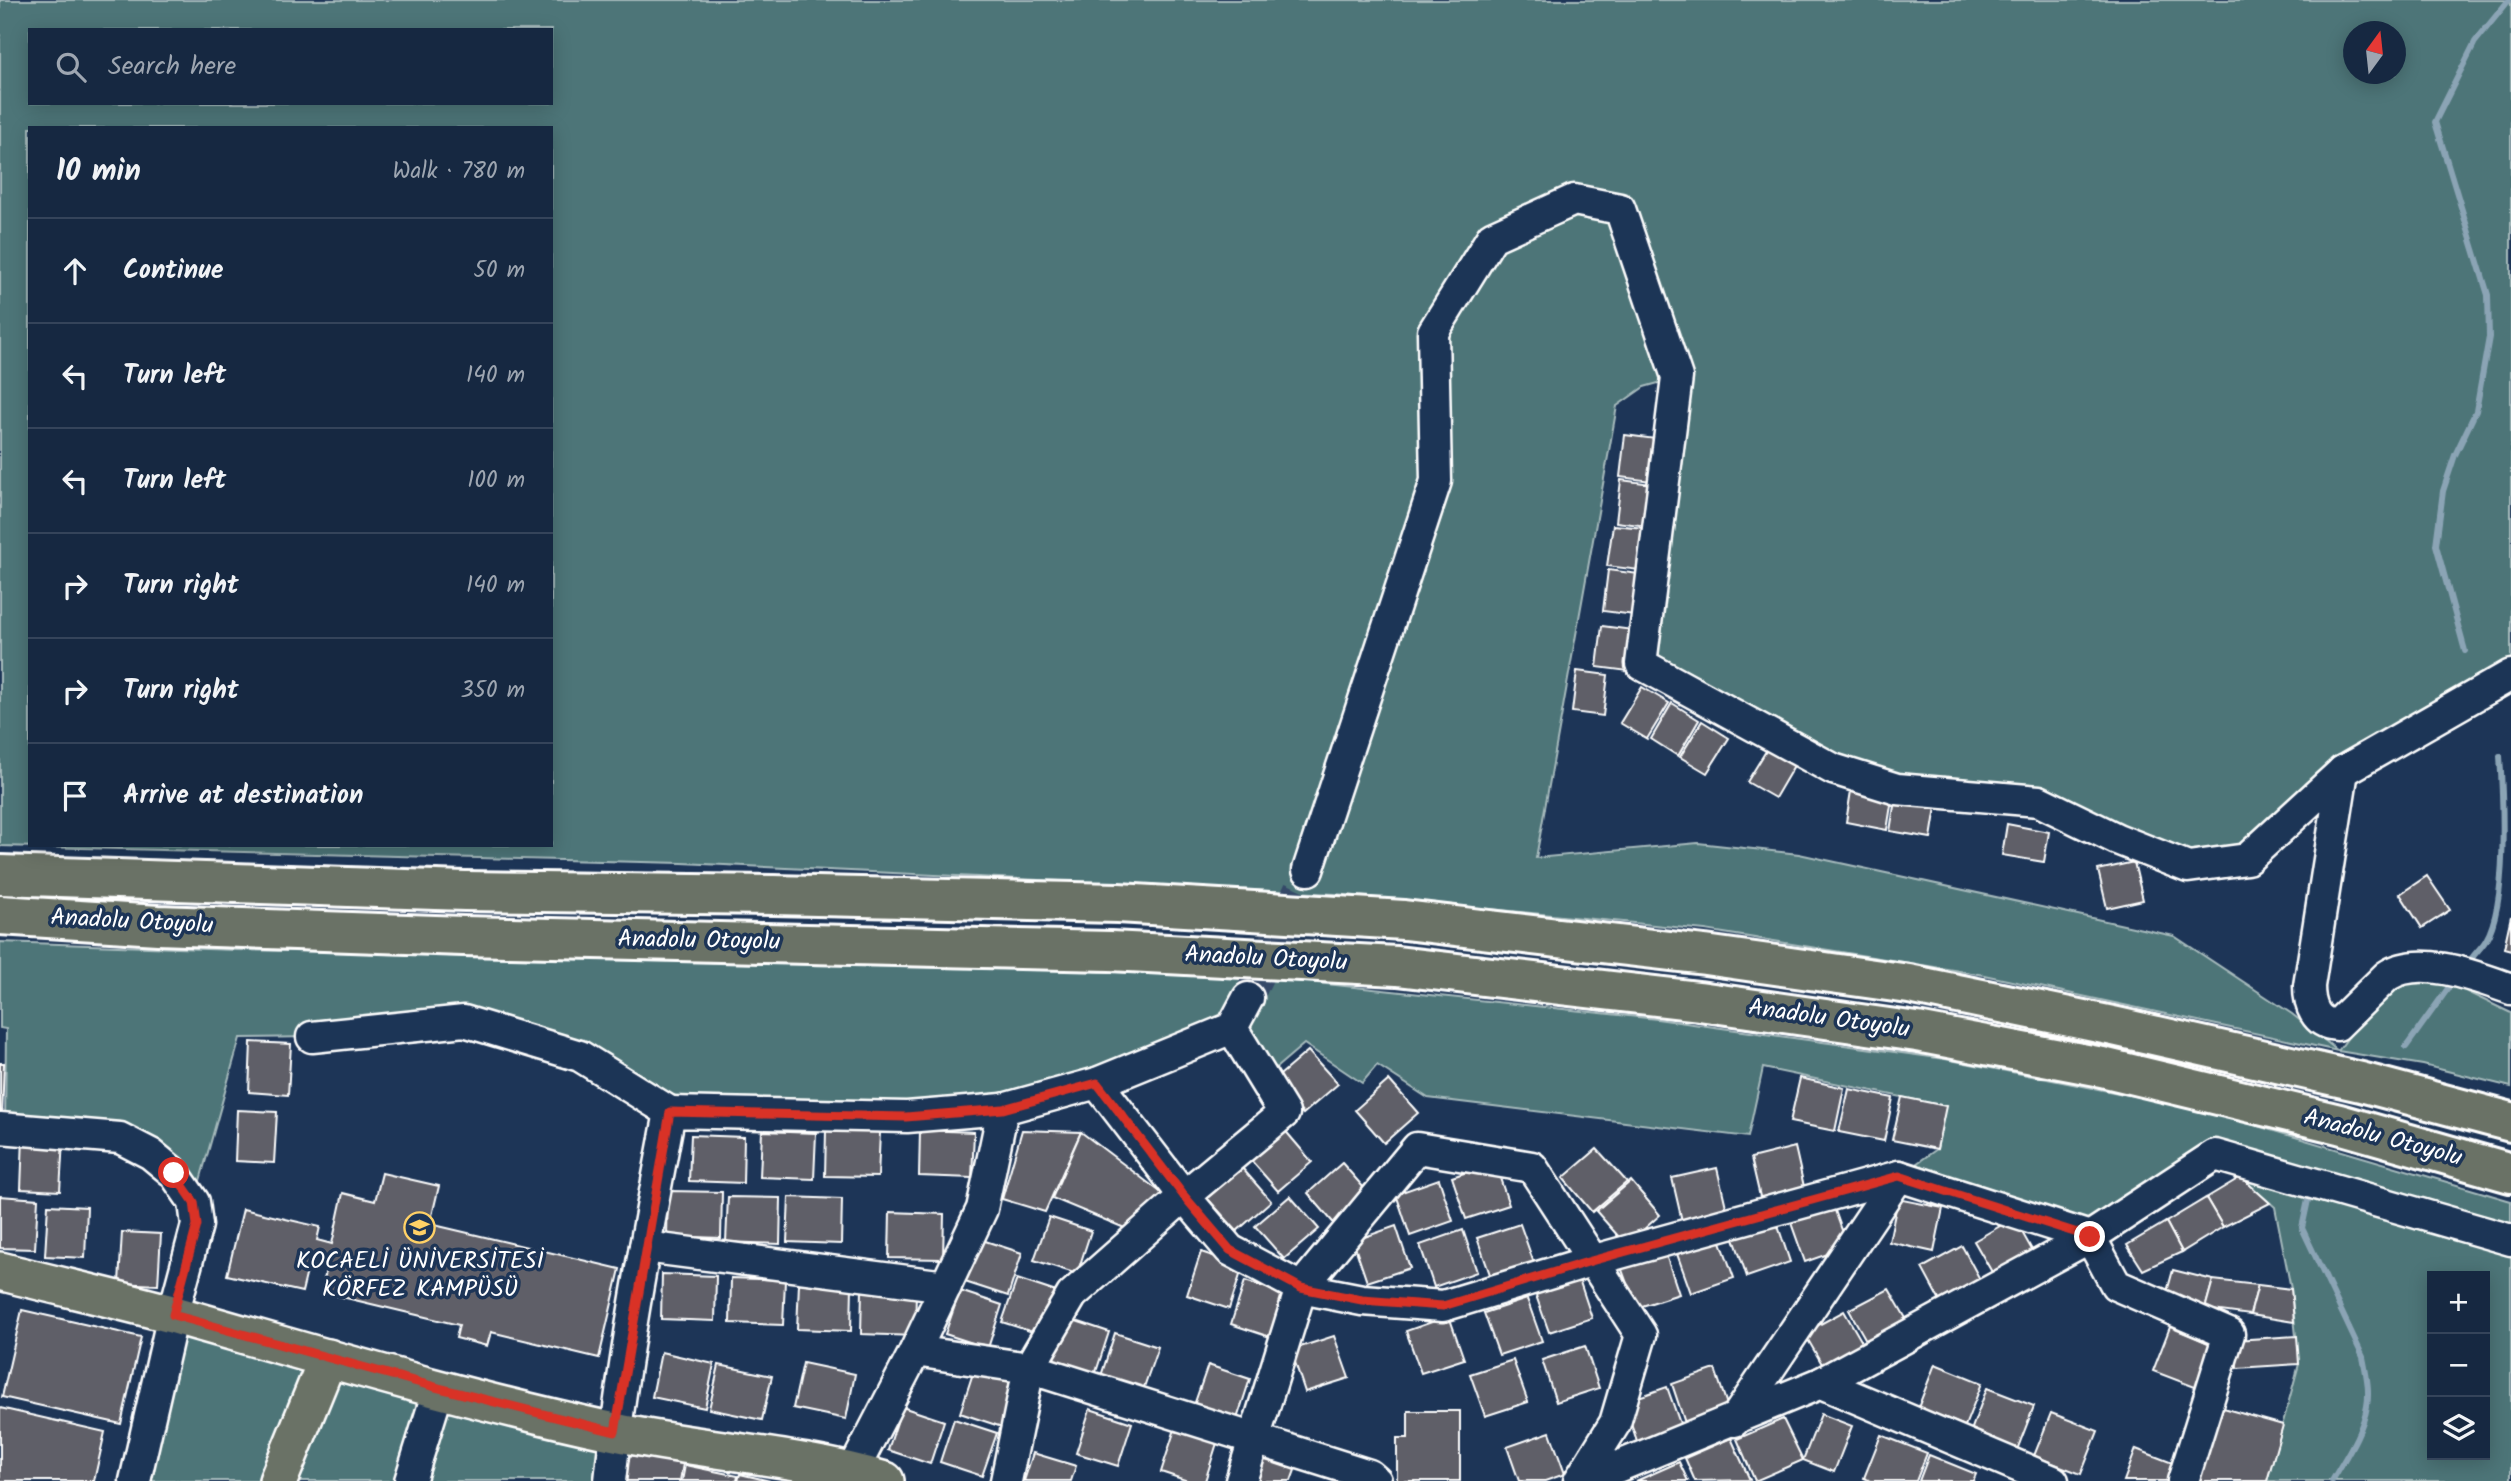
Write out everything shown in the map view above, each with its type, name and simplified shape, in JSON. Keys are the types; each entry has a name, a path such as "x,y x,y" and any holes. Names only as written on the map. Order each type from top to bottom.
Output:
{"highway":[{"name":"Anadolu Otoyolu","path":"0,874 465,891 1118,903 1404,920 1705,955 1909,984 2113,1026 2361,1082 2511,1122"},
{"name":"Anadolu Otoyolu","path":"0,915 158,925 463,936 1110,951 1396,966 1699,1001 1930,1034 2129,1073 2339,1124 2511,1173"}],"main road":[{"path":"0,1271 615,1432 809,1473 869,1476"},
{"path":"278,1481 328,1358"}],"street":[{"path":"1308,870 1436,481 1433,332 1492,237 1574,200 1620,209 1677,377 1641,664 1833,769 1897,789 2039,801 2118,839 2188,867 2247,859 2343,771 2511,675"},
{"path":"2343,771 2309,986 2309,1000 2313,1011 2321,1020 2337,1025 2387,976 2395,970 2408,967 2473,975 2511,989"},
{"path":"312,1037 464,1021 580,1056 670,1112 906,1117 1003,1109 1097,1083 1232,1028 1248,998"},
{"path":"1006,1481 1029,1368 1072,1295 1184,1196 1284,1113 1232,1028"},
{"path":"1097,1083 1184,1196 1230,1250 1301,1288 1362,1300 1443,1306 1591,1261 1899,1176 2090,1237 2116,1285 2229,1334 2183,1481"},
{"path":"869,1476 915,1351 982,1209 1003,1109"},
{"path":"610,1481 615,1432 645,1247 670,1112"},
{"path":"0,1128 120,1138 150,1154 174,1173 194,1202 197,1225 173,1315 135,1481"},
{"path":"1241,1481 1301,1288 1417,1148 1532,1167 1641,1335 1615,1423 1581,1481"},
{"path":"1581,1481 1821,1384 2090,1237 2216,1154 2511,1240"},
{"path":"1734,1421 1899,1176"},
{"path":"645,1247 946,1286"},
{"path":"915,1351 1029,1368 1369,1475 1376,1481"},
{"path":"1821,1384 2053,1481"},
{"path":"410,1481 439,1388"}],"green space":[{"path":"0,0 2511,0 2511,675 2343,771 2247,859 2188,867 2039,801 1897,789 1641,664 1676,378 1644,387 1617,406 1536,858 1698,843 1799,854 2174,936 2292,1014 2338,1051 1984,975 1705,930 1335,894 682,863 40,847 553,847 553,126 28,126 28,847 0,846"},
{"path":"0,942 236,950 711,958 1260,977 1657,1019 1945,1059 2200,1109 2511,1201 2511,1481 2267,1481 2299,1364 2291,1289 2275,1207 2216,1155 2090,1237 1899,1176 1937,1149 1945,1106 1763,1068 1748,1137 1428,1098 1377,1065 1362,1083 1304,1044 1263,1079 1232,1028 1003,1109 670,1112 464,1021 312,1037 240,1038 194,1202 151,1154 5,1129 6,1029 0,1028"},
{"path":"2427,978 2465,991 2511,1013 2511,1087 2423,1065 2338,1051 2388,983"},
{"path":"173,1315 616,1432 610,1481 135,1481"}],"building":[{"path":"1625,435 1656,439 1651,481 1620,477"},
{"path":"1621,480 1652,484 1647,526 1616,522"},
{"path":"1613,525 1644,528 1639,570 1607,566"},
{"path":"1608,570 1639,574 1634,615 1603,611"},
{"path":"1602,626 1633,630 1628,671 1597,667"},
{"path":"1577,671 1608,675 1603,716 1572,712"},
{"path":"1642,687 1669,703 1647,739 1620,723"},
{"path":"1672,703 1699,720 1678,756 1651,739"},
{"path":"1702,721 1729,738 1707,773 1680,757"},
{"path":"1769,746 1796,762 1775,798 1747,782"},
{"path":"1851,791 1892,799 1887,830 1846,822"},
{"path":"1895,800 1936,807 1931,838 1890,831"},
{"path":"2007,824 2049,832 2044,862 2002,855"},
{"path":"2134,862 2143,900 2107,908 2098,870"},
{"path":"2427,876 2450,910 2422,928 2400,894"},
{"path":"2511,916 2511,950 2504,948"},
{"path":"251,1042 291,1044 288,1095 249,1092"},
{"path":"1308,1051 1338,1084 1303,1114 1274,1080"},
{"path":"0,1063 4,1063 2,1114 0,1114"},
{"path":"1800,1078 1844,1088 1835,1131 1790,1122"},
{"path":"1389,1080 1418,1113 1384,1143 1355,1110"},
{"path":"1849,1089 1893,1098 1884,1141 1839,1132"},
{"path":"1902,1097 1946,1106 1937,1149 1892,1140"},
{"path":"237,1110 277,1112 274,1163 235,1161"},
{"path":"1283,1128 1312,1162 1278,1191 1249,1158"},
{"path":"826,1130 880,1132 878,1177 825,1176"},
{"path":"920,1130 974,1132 972,1178 919,1176"},
{"path":"1022,1130 1081,1132 1045,1212 1002,1199"},
{"path":"762,1131 816,1133 814,1179 760,1177"},
{"path":"1081,1132 1163,1194 1127,1229 1052,1198"},
{"path":"691,1135 744,1137 743,1183 689,1181"},
{"path":"23,1137 63,1140 60,1191 21,1189"},
{"path":"1795,1147 1805,1191 1761,1201 1751,1158"},
{"path":"1597,1149 1627,1182 1592,1212 1563,1178"},
{"path":"1342,1163 1371,1196 1337,1227 1308,1193"},
{"path":"1495,1163 1509,1205 1466,1219 1452,1177"},
{"path":"1242,1168 1271,1201 1237,1231 1207,1198"},
{"path":"1717,1168 1727,1211 1682,1221 1672,1178"},
{"path":"382,1173 439,1186 430,1224 620,1269 599,1358 491,1332 487,1346 456,1338 459,1325 321,1292 327,1267 309,1263 302,1292 227,1275 243,1209 320,1227 317,1240 332,1244 343,1193 375,1201"},
{"path":"2241,1177 2270,1203 2223,1227 2206,1198"},
{"path":"1439,1179 1453,1221 1410,1236 1396,1194"},
{"path":"1631,1181 1660,1215 1626,1245 1596,1211"},
{"path":"668,1191 722,1192 721,1238 667,1236"},
{"path":"0,1196 38,1199 35,1249 0,1248"},
{"path":"1290,1196 1319,1229 1284,1259 1255,1226"},
{"path":"728,1197 781,1198 780,1244 726,1242"},
{"path":"789,1197 842,1199 841,1244 787,1242"},
{"path":"2206,1198 2223,1227 2182,1252 2166,1222"},
{"path":"1898,1199 1943,1208 1934,1252 1889,1242"},
{"path":"48,1205 87,1207 85,1258 45,1256"},
{"path":"1833,1205 1848,1247 1805,1262 1790,1220"},
{"path":"890,1212 944,1214 943,1259 889,1258"},
{"path":"1049,1217 1091,1231 1077,1274 1034,1260"},
{"path":"2014,1218 2036,1257 1996,1279 1974,1241"},
{"path":"1776,1220 1790,1262 1747,1277 1733,1235"},
{"path":"2166,1222 2182,1252 2143,1270 2127,1245"},
{"path":"1520,1224 1535,1266 1492,1280 1477,1238"},
{"path":"1396,1226 1410,1268 1367,1282 1353,1241"},
{"path":"1463,1230 1477,1272 1434,1287 1420,1245"},
{"path":"122,1232 161,1234 158,1285 119,1283"},
{"path":"1719,1236 1734,1278 1691,1293 1676,1251"},
{"path":"979,1239 1022,1253 1008,1296 965,1282"},
{"path":"1962,1246 1983,1285 1943,1307 1922,1268"},
{"path":"1201,1252 1243,1266 1229,1309 1187,1295"},
{"path":"1665,1252 1679,1294 1636,1308 1621,1267"},
{"path":"2173,1270 2213,1280 2205,1309 2165,1299"},
{"path":"662,1274 716,1276 715,1321 661,1319"},
{"path":"1578,1276 1592,1318 1549,1332 1534,1290"},
{"path":"731,1278 785,1280 783,1325 730,1323"},
{"path":"1017,1279 1059,1293 1045,1336 1002,1322"},
{"path":"2213,1280 2258,1285 2250,1315 2205,1309"},
{"path":"1245,1281 1288,1295 1273,1338 1231,1324"},
{"path":"799,1283 852,1285 851,1331 797,1329"},
{"path":"2258,1285 2291,1289 2294,1322 2250,1315"},
{"path":"862,1289 916,1291 915,1336 861,1334"},
{"path":"1889,1289 1911,1327 1871,1349 1849,1310"},
{"path":"960,1291 1002,1305 988,1348 945,1334"},
{"path":"1527,1299 1542,1341 1499,1355 1484,1313"},
{"path":"22,1310 141,1337 121,1424 2,1397"},
{"path":"1844,1311 1866,1349 1826,1371 1804,1333"},
{"path":"1449,1316 1464,1359 1421,1373 1406,1331"},
{"path":"1067,1318 1109,1332 1095,1375 1053,1361"},
{"path":"2170,1327 2216,1346 2200,1389 2153,1371"},
{"path":"1115,1333 1158,1347 1143,1390 1101,1376"},
{"path":"1334,1336 1349,1378 1305,1392 1291,1350"},
{"path":"2297,1336 2299,1364 2237,1368 2235,1340"},
{"path":"1585,1346 1599,1388 1556,1402 1542,1360"},
{"path":"661,1352 714,1364 705,1408 652,1397"},
{"path":"1513,1360 1528,1402 1485,1416 1470,1374"},
{"path":"803,1363 855,1374 846,1419 793,1408"},
{"path":"1935,1364 1982,1383 1965,1426 1918,1408"},
{"path":"719,1365 772,1376 762,1420 709,1409"},
{"path":"1208,1365 1250,1379 1236,1422 1193,1408"},
{"path":"1715,1369 1729,1411 1686,1426 1672,1384"},
{"path":"974,1370 1016,1384 1002,1427 960,1413"},
{"path":"1667,1387 1682,1429 1638,1444 1624,1402"},
{"path":"1987,1388 2034,1406 2017,1450 1971,1431"},
{"path":"902,1407 944,1421 930,1464 888,1450"},
{"path":"2219,1407 2283,1425 2267,1481 2198,1481"},
{"path":"0,1408 105,1432 94,1481 0,1481"},
{"path":"1090,1409 1132,1423 1118,1466 1076,1453"},
{"path":"1408,1411 1460,1411 1460,1481 1397,1481 1397,1438 1408,1438"},
{"path":"2051,1413 2098,1431 2081,1474 2034,1456"},
{"path":"1821,1414 1852,1426 1834,1472 1803,1460"},
{"path":"954,1419 997,1433 982,1476 940,1462"},
{"path":"1783,1419 1803,1460 1755,1481 1737,1439"},
{"path":"1175,1429 1217,1443 1205,1481 1188,1481 1161,1472"},
{"path":"1550,1432 1565,1474 1545,1481 1519,1481 1507,1447"},
{"path":"1881,1435 1927,1453 1916,1481 1871,1481 1864,1478"},
{"path":"1731,1438 1750,1480 1695,1481 1685,1458"},
{"path":"2136,1449 2183,1467 2177,1481 2124,1481"},
{"path":"1033,1453 1076,1466 1071,1481 1024,1481"},
{"path":"630,1454 683,1464 680,1481 624,1481"},
{"path":"1929,1455 1976,1474 1973,1481 1919,1481"},
{"path":"1253,1456 1295,1470 1291,1481 1244,1481"},
{"path":"1679,1462 1688,1481 1636,1481"},
{"path":"685,1465 738,1476 737,1481 682,1481"},
{"path":"740,1474 770,1481 738,1481"}],"waterway":[{"path":"2465,651 2436,545 2443,491 2455,455 2476,411 2489,337 2488,295 2435,122 2475,42 2509,0"},
{"path":"2472,958 2486,940 2498,902 2502,851 2500,756"},
{"path":"2406,1047 2449,987"},
{"path":"2308,1200 2302,1228 2363,1357 2368,1388 2362,1425 2332,1481"}],"tunnel":[{"path":"1248,998 1308,870"}],"place":[{"name":"KOCAELİ ÜNİVERSİTESİ KÖRFEZ KAMPÜSÜ","path":"420,1227"}],"route":[{"path":"174,1173 194,1202 197,1225 173,1315 439,1388 615,1432 670,1112 906,1117 1003,1109 1097,1083 1184,1196 1230,1250 1301,1288 1362,1300 1443,1306 1591,1261 1899,1176 2090,1237"}]}
